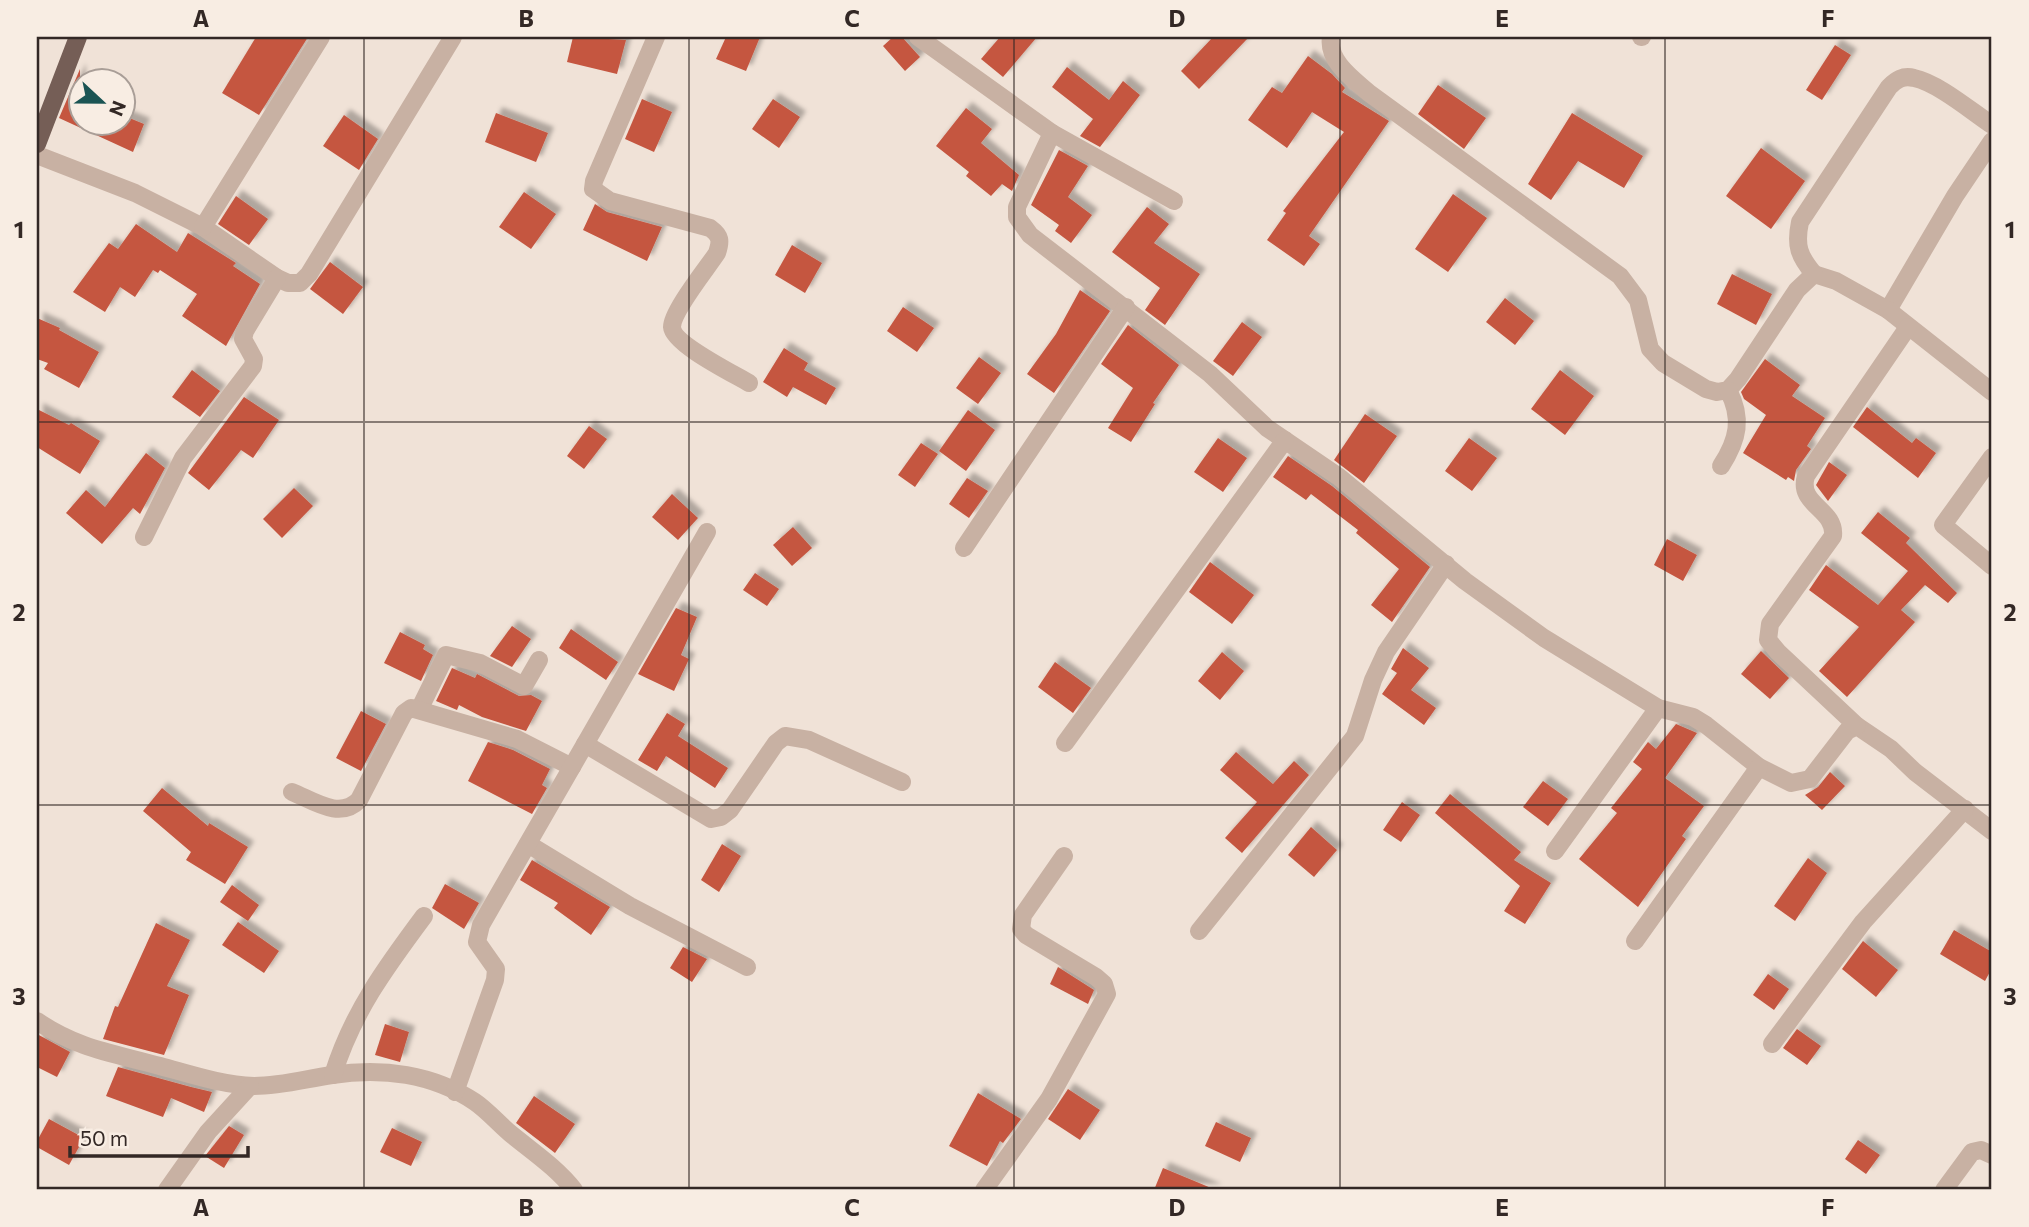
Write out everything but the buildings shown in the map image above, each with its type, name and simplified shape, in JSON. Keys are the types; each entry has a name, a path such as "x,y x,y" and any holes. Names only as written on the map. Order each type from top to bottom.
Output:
{"main road":[{"path":"37,144 42,112 78,37"}],"street":[{"path":"203,227 321,37"},
{"path":"37,155 135,193 203,227 277,278 288,284 300,283 309,274 453,37"},
{"path":"656,37 594,181 593,189 610,201 710,228 718,233 721,242 717,253 676,314 672,326 677,337 687,345 749,383"},
{"path":"918,37 1052,133 1174,201"},
{"path":"1331,37 1330,42 1338,65 1369,93 1620,276 1638,300 1650,349 1663,363 1706,390 1728,390 1797,290 1814,274"},
{"path":"1992,125 1928,84 1912,77 1898,78 1889,87 1800,222 1796,242 1800,257 1814,274 1836,281 1888,310 1992,392"},
{"path":"1052,133 1017,207 1017,218 1030,234 1210,374 1267,428 1358,491 1446,564 1544,638 1658,708 1693,717 1706,724 1759,767 1791,783 1804,783 1810,779 1847,731 1857,726"},
{"path":"1888,310 1955,197 1992,141"},
{"path":"144,537 183,458 253,366 254,359 243,339 245,331 277,278"},
{"path":"964,548 1126,307"},
{"path":"1908,327 1806,476 1803,485 1806,496 1831,521 1834,526 1833,536 1770,624 1768,640 1857,726 1992,831"},
{"path":"1721,466 1732,449 1739,425 1735,402 1728,390"},
{"path":"1065,743 1285,440"},
{"path":"1992,457 1943,525 1992,566"},
{"path":"456,1091 496,970 480,950 478,933 708,532"},
{"path":"1199,931 1355,736 1373,680 1387,652 1446,564"},
{"path":"420,708 446,655 480,663 524,686 539,660"},
{"path":"292,792 331,808 344,811 351,808 359,800 404,713 411,708 420,708 456,723 517,739 572,767"},
{"path":"1555,851 1658,708"},
{"path":"585,744 712,819 721,817 730,810 776,743 785,736 809,740 902,782"},
{"path":"1635,941 1759,767"},
{"path":"1772,1044 1863,922 1965,809"},
{"path":"528,844 641,912 747,967"},
{"path":"984,1190 1049,1099 1107,994 1104,984 1096,977 1026,936 1021,929 1023,915 1064,856"},
{"path":"333,1075 343,1041 360,1006 424,916"},
{"path":"37,1021 62,1038 97,1052 210,1080 250,1086 293,1084 333,1075 380,1072 415,1076 456,1091 476,1103 560,1173 575,1190"},
{"path":"167,1190 208,1132 250,1086"},
{"path":"1944,1190 1972,1152 1981,1150 1992,1155"}]}
